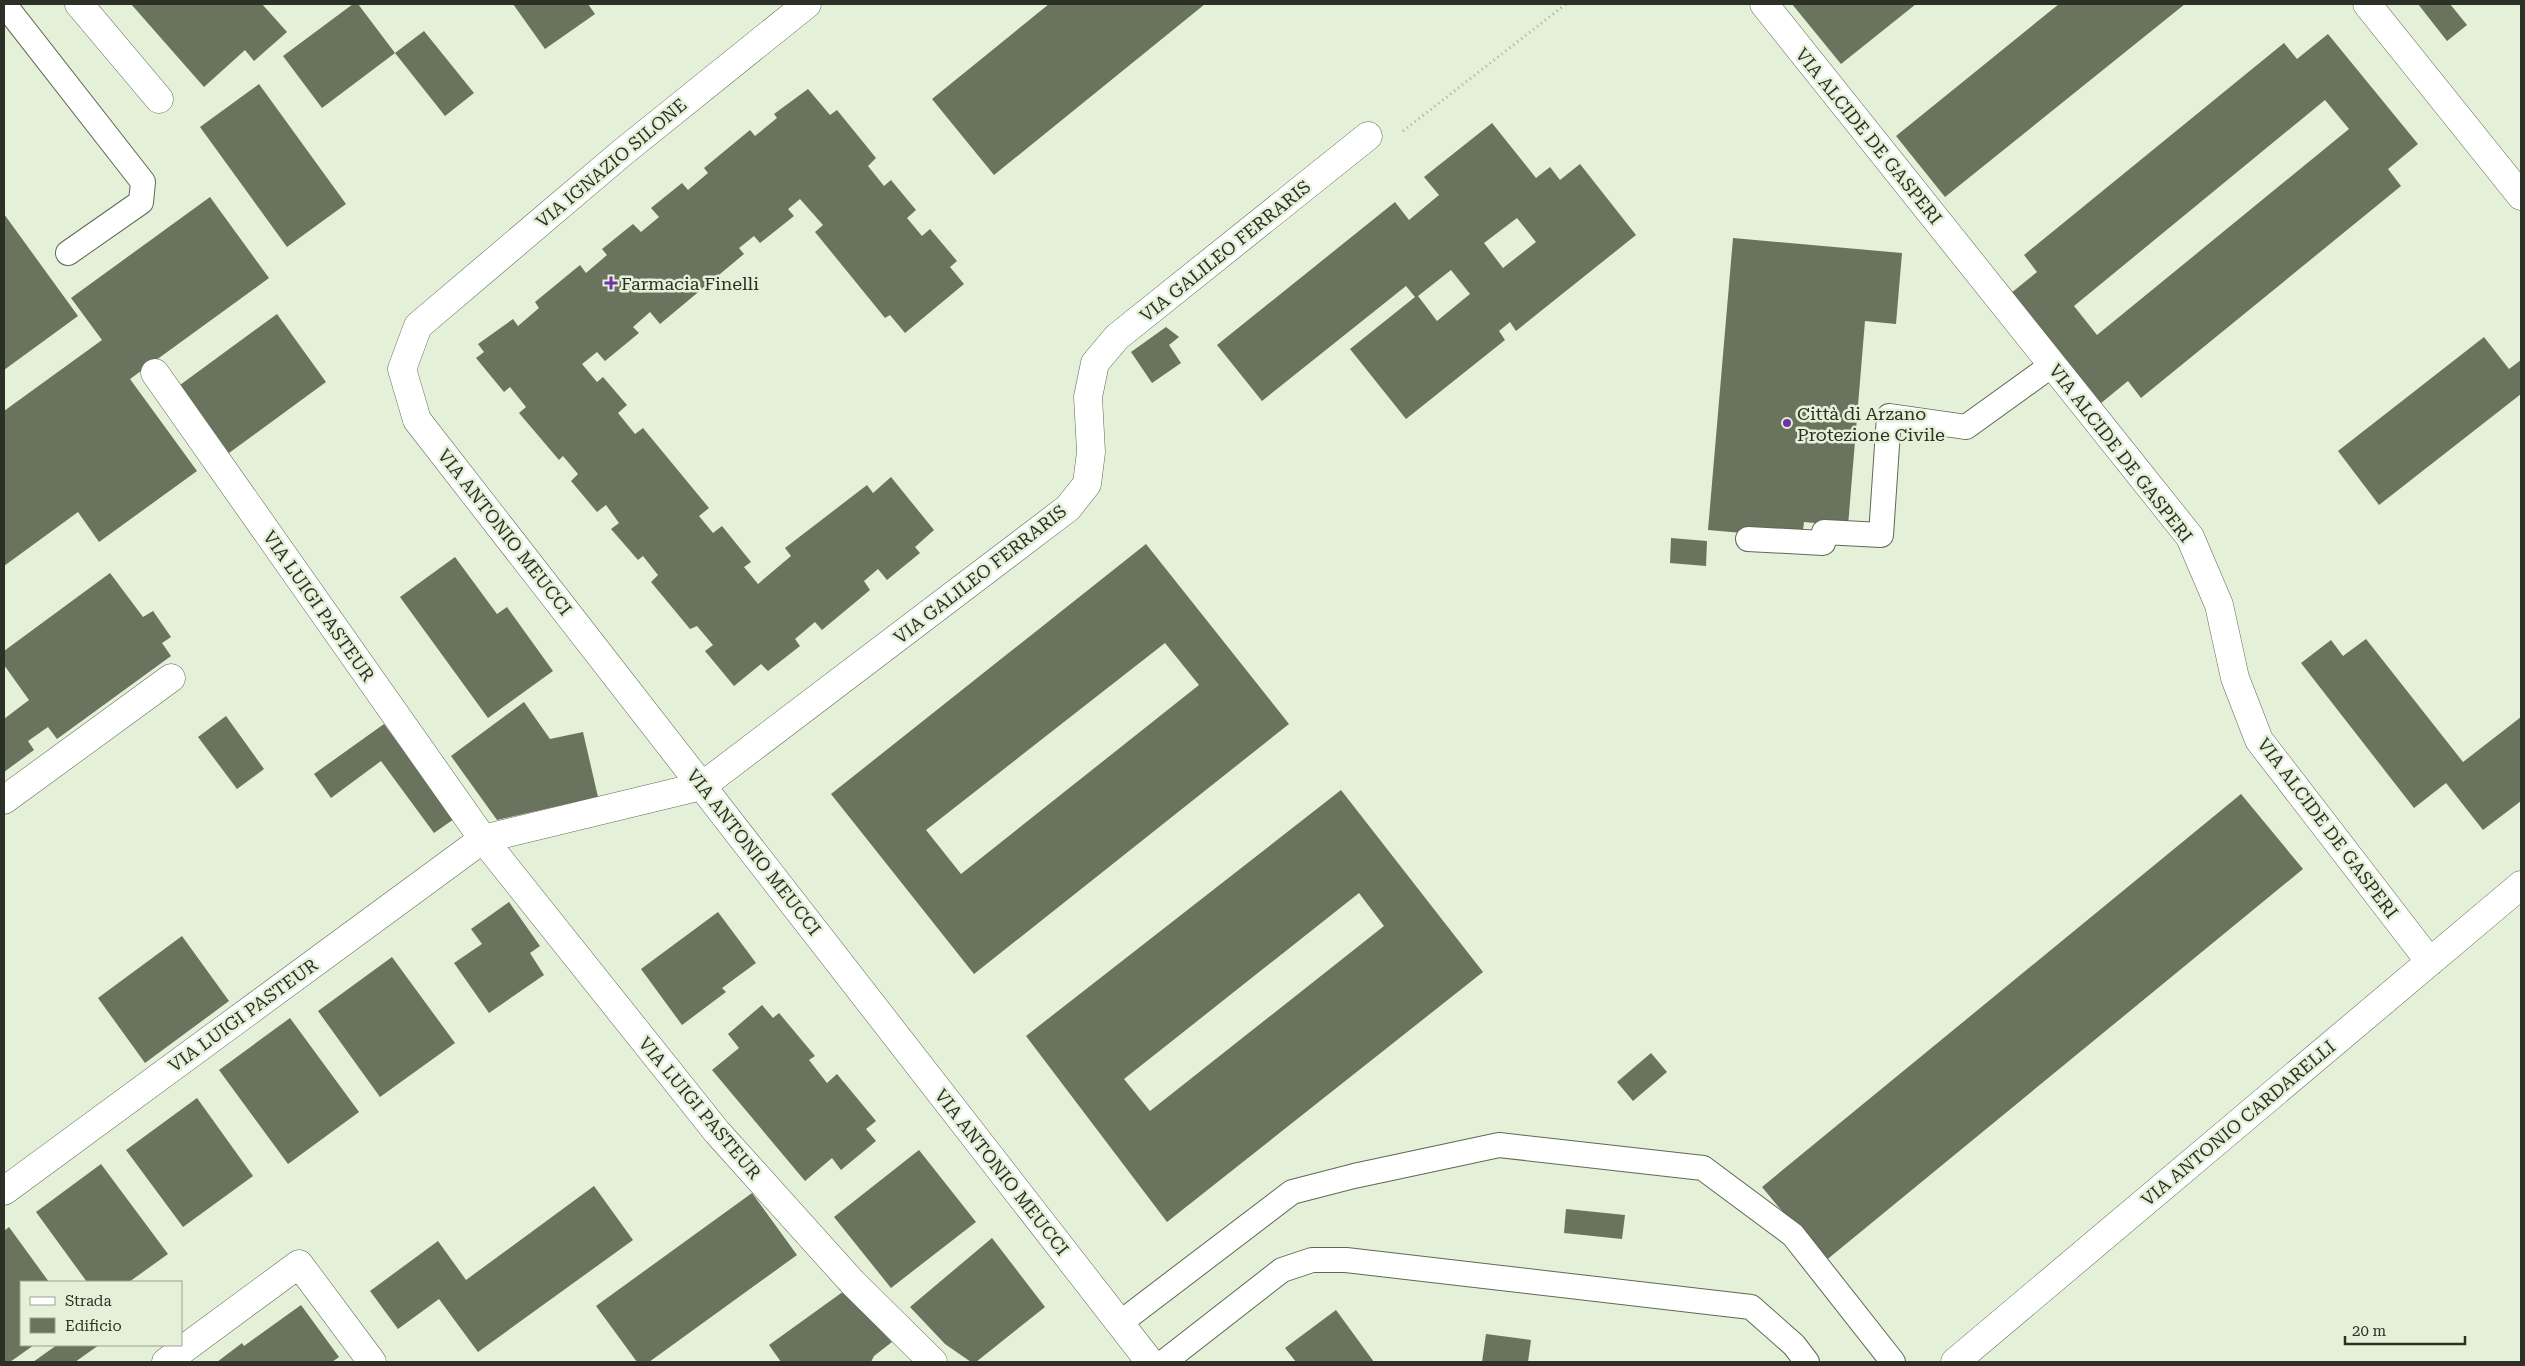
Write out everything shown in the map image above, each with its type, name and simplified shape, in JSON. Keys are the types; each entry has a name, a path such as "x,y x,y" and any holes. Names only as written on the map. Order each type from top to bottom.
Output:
{"street":[{"path":"79,4 159,99"},
{"name":"VIA IGNAZIO SILONE","path":"418,326 623,152 807,4"},
{"name":"VIA ALCIDE DE GASPERI","path":"1764,4 2190,537 2219,605 2235,678 2258,740 2430,962"},
{"path":"2367,4 2521,196"},
{"name":"VIA GALILEO FERRARIS","path":"702,786 1068,508 1087,484 1091,452 1088,397 1095,363 1117,337 1368,136"},
{"name":"VIA ANTONIO MEUCCI","path":"418,326 402,369 417,420 1150,1362"},
{"name":"VIA LUIGI PASTEUR","path":"155,373 483,839 717,1132 919,1358"},
{"path":"4,800 171,678"},
{"name":"VIA LUIGI PASTEUR","path":"4,1190 483,839 702,786"},
{"name":"VIA ANTONIO CARDARELLI","path":"1962,1359 2521,885"},
{"path":"166,1362 300,1264 372,1362"}],"lane":[{"path":"4,4 143,182 141,202 68,253"},
{"path":"1748,539 1823,542 1824,532 1880,535 1890,416 1966,427 2052,365"},
{"path":"1120,1323 1292,1192 1354,1176 1500,1145 1703,1168 1793,1236 1893,1362"},
{"path":"1164,1362 1282,1270 1312,1260 1346,1260 1751,1307 1794,1345 1807,1362"}],"path":[{"path":"1368,136 1399,133 1566,4"}],"building":[{"path":"131,4 262,4 287,32 254,61 245,50 204,87"},
{"path":"353,4 358,4 395,53 322,108 283,56"},
{"path":"513,4 588,4 595,14 545,49"},
{"path":"1049,4 1205,4 994,175 932,99"},
{"path":"1792,4 1916,4 1841,64"},
{"path":"2059,4 2185,4 1945,197 1896,136"},
{"path":"2418,4 2450,4 2467,25 2447,41"},
{"path":"424,31 474,93 445,116 395,53"},
{"path":"2328,34 2418,144 2388,169 2401,186 2141,398 2128,381 2095,408 2005,298 2037,272 2024,255 2284,43 2297,59","holes":["2325,100 2349,129 2097,335 2074,306"]},
{"path":"259,84 346,204 287,247 200,127"},
{"path":"808,89 830,115 837,110 876,158 868,166 884,186 891,180 916,210 907,218 922,236 930,229 957,261 950,267 964,284 905,333 890,315 885,318 815,232 823,225 800,199 788,209 794,216 760,243 754,236 739,248 744,254 660,324 650,312 633,327 639,333 605,361 597,352 582,364 597,382 603,377 627,405 618,413 635,434 643,428 709,508 699,516 713,533 722,526 751,562 744,567 758,584 791,556 785,548 867,485 873,493 891,477 934,530 915,547 920,553 887,580 878,569 864,581 870,590 822,630 815,622 795,639 800,646 768,671 761,664 734,686 705,651 713,645 697,626 690,629 651,582 658,575 643,556 638,560 611,529 619,523 606,505 597,512 571,481 578,474 563,456 559,460 519,413 526,407 510,387 504,392 476,358 484,352 478,344 513,319 518,326 539,308 535,302 580,265 586,273 607,255 602,249 633,224 641,232 659,217 651,208 682,183 688,190 708,173 704,168 750,130 755,136 777,118 774,114"},
{"path":"1492,123 1536,178 1550,167 1560,180 1580,164 1636,235 1516,331 1510,322 1499,331 1505,340 1406,419 1350,349 1415,297 1406,286 1262,401 1217,345 1395,202 1409,220 1439,195 1424,177","holes":["1517,218 1536,242 1503,268 1484,243","1451,270 1470,294 1437,321 1418,296"]},
{"path":"210,197 269,278 130,379 197,471 99,542 78,512 4,566 4,411 102,340 71,298"},
{"path":"4,214 78,316 4,370"},
{"name":"Città di Arzano Protezione Civile","path":"1733,238 1902,253 1896,324 1865,321 1848,526 1804,522 1802,538 1708,530"},
{"path":"277,314 326,382 229,453 180,385"},
{"path":"1166,327 1179,337 1169,345 1181,363 1152,383 1131,352"},
{"path":"2484,337 2509,369 2521,360 2521,394 2379,505 2338,451"},
{"path":"1671,538 1707,541 1706,566 1670,563"},
{"path":"1146,544 1289,724 974,974 831,794","holes":["1165,643 1199,685 961,874 926,830"]},
{"path":"455,557 497,614 507,607 553,671 488,718 400,597"},
{"path":"110,573 143,617 153,611 171,637 162,643 171,656 57,739 48,727 28,741 34,750 4,772 4,719 29,700 4,665 4,651"},
{"path":"2366,639 2463,762 2521,717 2521,801 2483,830 2446,783 2414,808 2301,663 2331,640 2343,656"},
{"path":"524,702 550,739 583,732 598,797 497,820 451,756"},
{"path":"226,716 264,769 237,789 198,737"},
{"path":"384,724 454,819 434,833 381,761 331,798 314,774"},
{"path":"1341,790 1483,972 1167,1222 1026,1036","holes":["1359,893 1384,926 1150,1111 1124,1079"]},
{"path":"2241,794 2303,869 1824,1262 1762,1187"},
{"path":"509,902 540,946 530,953 544,975 489,1013 454,963 482,944 471,929"},
{"path":"718,912 756,963 722,988 726,992 682,1025 641,969"},
{"path":"182,936 229,1001 145,1063 98,998"},
{"path":"392,957 455,1043 380,1097 318,1011"},
{"path":"762,1005 773,1018 779,1013 815,1056 809,1060 827,1083 837,1074 876,1121 866,1129 876,1141 841,1170 832,1158 805,1181 712,1070 739,1048 728,1034"},
{"path":"290,1018 359,1112 288,1164 219,1070"},
{"path":"1651,1053 1667,1072 1633,1101 1617,1082"},
{"path":"197,1098 253,1176 183,1227 126,1150"},
{"path":"919,1150 976,1222 891,1288 834,1217"},
{"path":"101,1164 168,1254 130,1281 86,1281 36,1212"},
{"path":"594,1186 633,1240 478,1352 439,1299 398,1329 370,1291 438,1241 466,1280"},
{"path":"752,1193 797,1255 649,1362 637,1362 596,1306"},
{"path":"1566,1209 1625,1215 1622,1239 1564,1233"},
{"path":"9,1227 48,1281 20,1281 20,1346 33,1346 10,1362 4,1362 4,1231"},
{"path":"992,1238 1045,1307 976,1362 971,1362 945,1344 910,1307"},
{"path":"844,1291 892,1342 874,1356 871,1362 781,1362 769,1345"},
{"path":"301,1305 339,1357 332,1362 217,1362 242,1343 244,1346"},
{"path":"1336,1310 1374,1362 1296,1362 1285,1348"},
{"path":"1486,1334 1531,1340 1528,1362 1482,1362"},
{"path":"56,1346 98,1346 75,1362 33,1362"}],"place":[{"name":"Farmacia Finelli","path":"611,283"},
{"name":"Città di Arzano Protezione Civile","path":"1787,423"}]}
